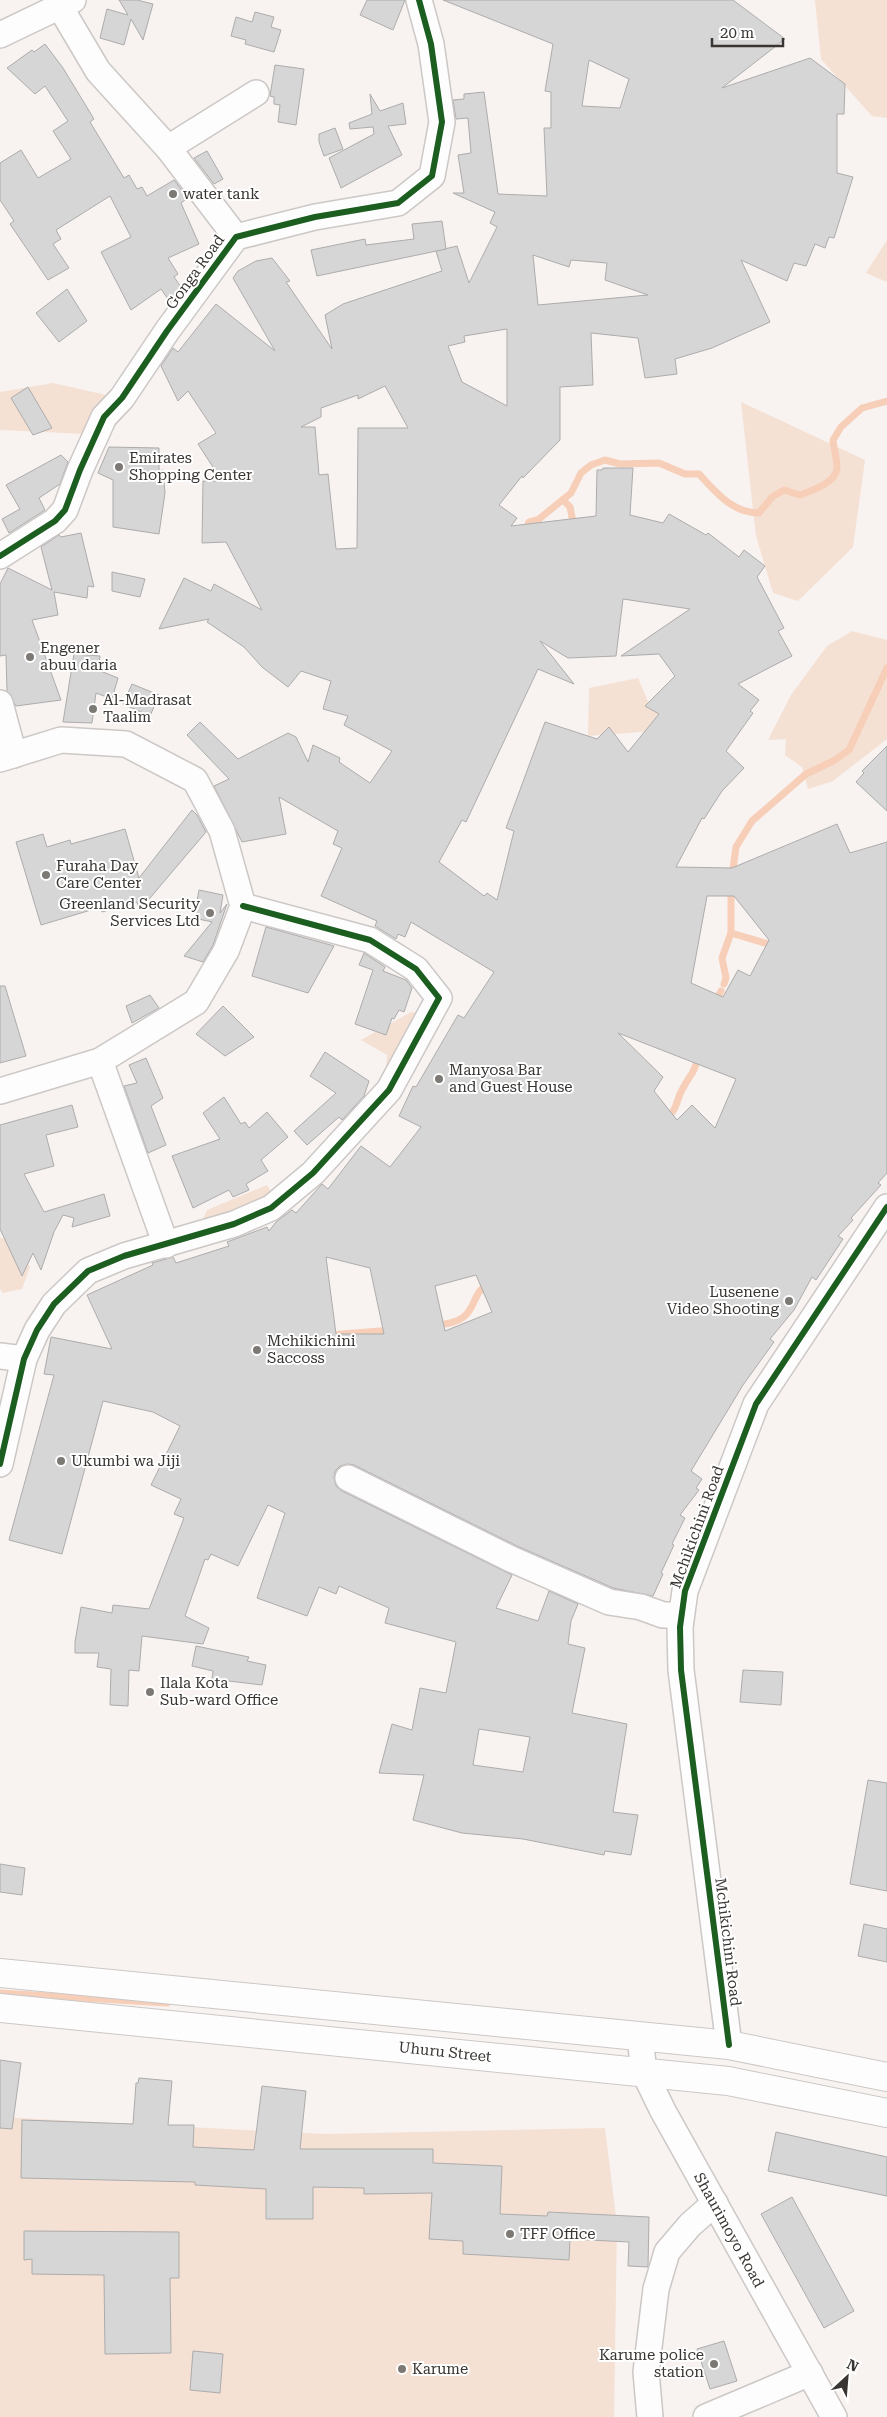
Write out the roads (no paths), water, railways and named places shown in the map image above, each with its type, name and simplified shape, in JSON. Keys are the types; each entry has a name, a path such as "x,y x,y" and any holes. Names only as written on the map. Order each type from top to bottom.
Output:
{"main road":[{"path":"0,1974 729,2045 887,2077"},
{"name":"Uhuru Street","path":"0,2008 728,2081 887,2113"}],"street":[{"name":"Gonga Road","path":"0,556 55,521 66,510 80,470 104,417 122,398 167,331 236,237 315,216 398,203 432,176 442,122 431,44 419,0"},
{"path":"0,34 63,3 98,71 168,148 236,237"},
{"path":"168,148 256,94"},
{"path":"0,703 7,757 61,740 126,744 195,780 222,831 244,906 226,951 196,1002 100,1061 0,1092"},
{"path":"0,1464 24,1359 37,1330 54,1304 88,1271 124,1256 234,1224 271,1208 313,1173 389,1090 439,998 416,969 370,940 244,906"},
{"path":"100,1061 166,1245"},
{"name":"Mchikichini Road","path":"729,2045 681,1670 680,1627 685,1591 756,1404 887,1207"},
{"path":"0,1356 24,1359"},
{"path":"348,1478 511,1559 609,1602 641,1607 663,1614 682,1615"},
{"name":"Shaurimoyo Road","path":"640,2037 644,2072 663,2111 834,2417"},
{"path":"650,2417 646,2372 656,2289 667,2252 690,2224 715,2203"},
{"path":"706,2417 810,2373"}],"waterway":[{"path":"525,531 529,522 539,519 571,493 581,473 591,465 605,460 620,464 659,463 685,474 699,474 725,500 741,509 759,513 772,497 784,490 800,495 828,482 836,473 837,461 833,440 841,427 862,408 887,401"},
{"path":"563,500 570,507 574,527"},
{"path":"732,876 736,847 752,821 806,774 835,760 849,750 887,668"},
{"path":"724,984 726,978 722,958 731,933 731,887"},
{"path":"731,933 775,946"},
{"path":"715,1003 721,991"},
{"path":"665,1119 673,1112 694,1069 698,1055"},
{"path":"435,1325 450,1323 467,1314 478,1294 489,1284"},
{"path":"330,1335 392,1330"},
{"path":"0,1993 167,2003"}],"place":[{"name":"water tank","path":"173,194"},
{"name":"Emirates Shopping Center","path":"119,467"},
{"name":"Engener abuu daria","path":"30,657"},
{"name":"Al-Madrasat Taalim","path":"93,709"},
{"name":"Furaha Day Care Center","path":"46,875"},
{"name":"Greenland Security Services Ltd","path":"210,913"},
{"name":"Manyosa Bar and Guest House","path":"439,1079"},
{"name":"Lusenene Video Shooting","path":"789,1301"},
{"name":"Mchikichini Saccoss","path":"257,1350"},
{"name":"Ukumbi wa Jiji","path":"61,1461"},
{"name":"Ilala Kota Sub-ward Office","path":"150,1692"},
{"name":"TFF Office","path":"510,2234"},
{"name":"Karume police station","path":"714,2364"},
{"name":"Karume","path":"402,2369"}]}
